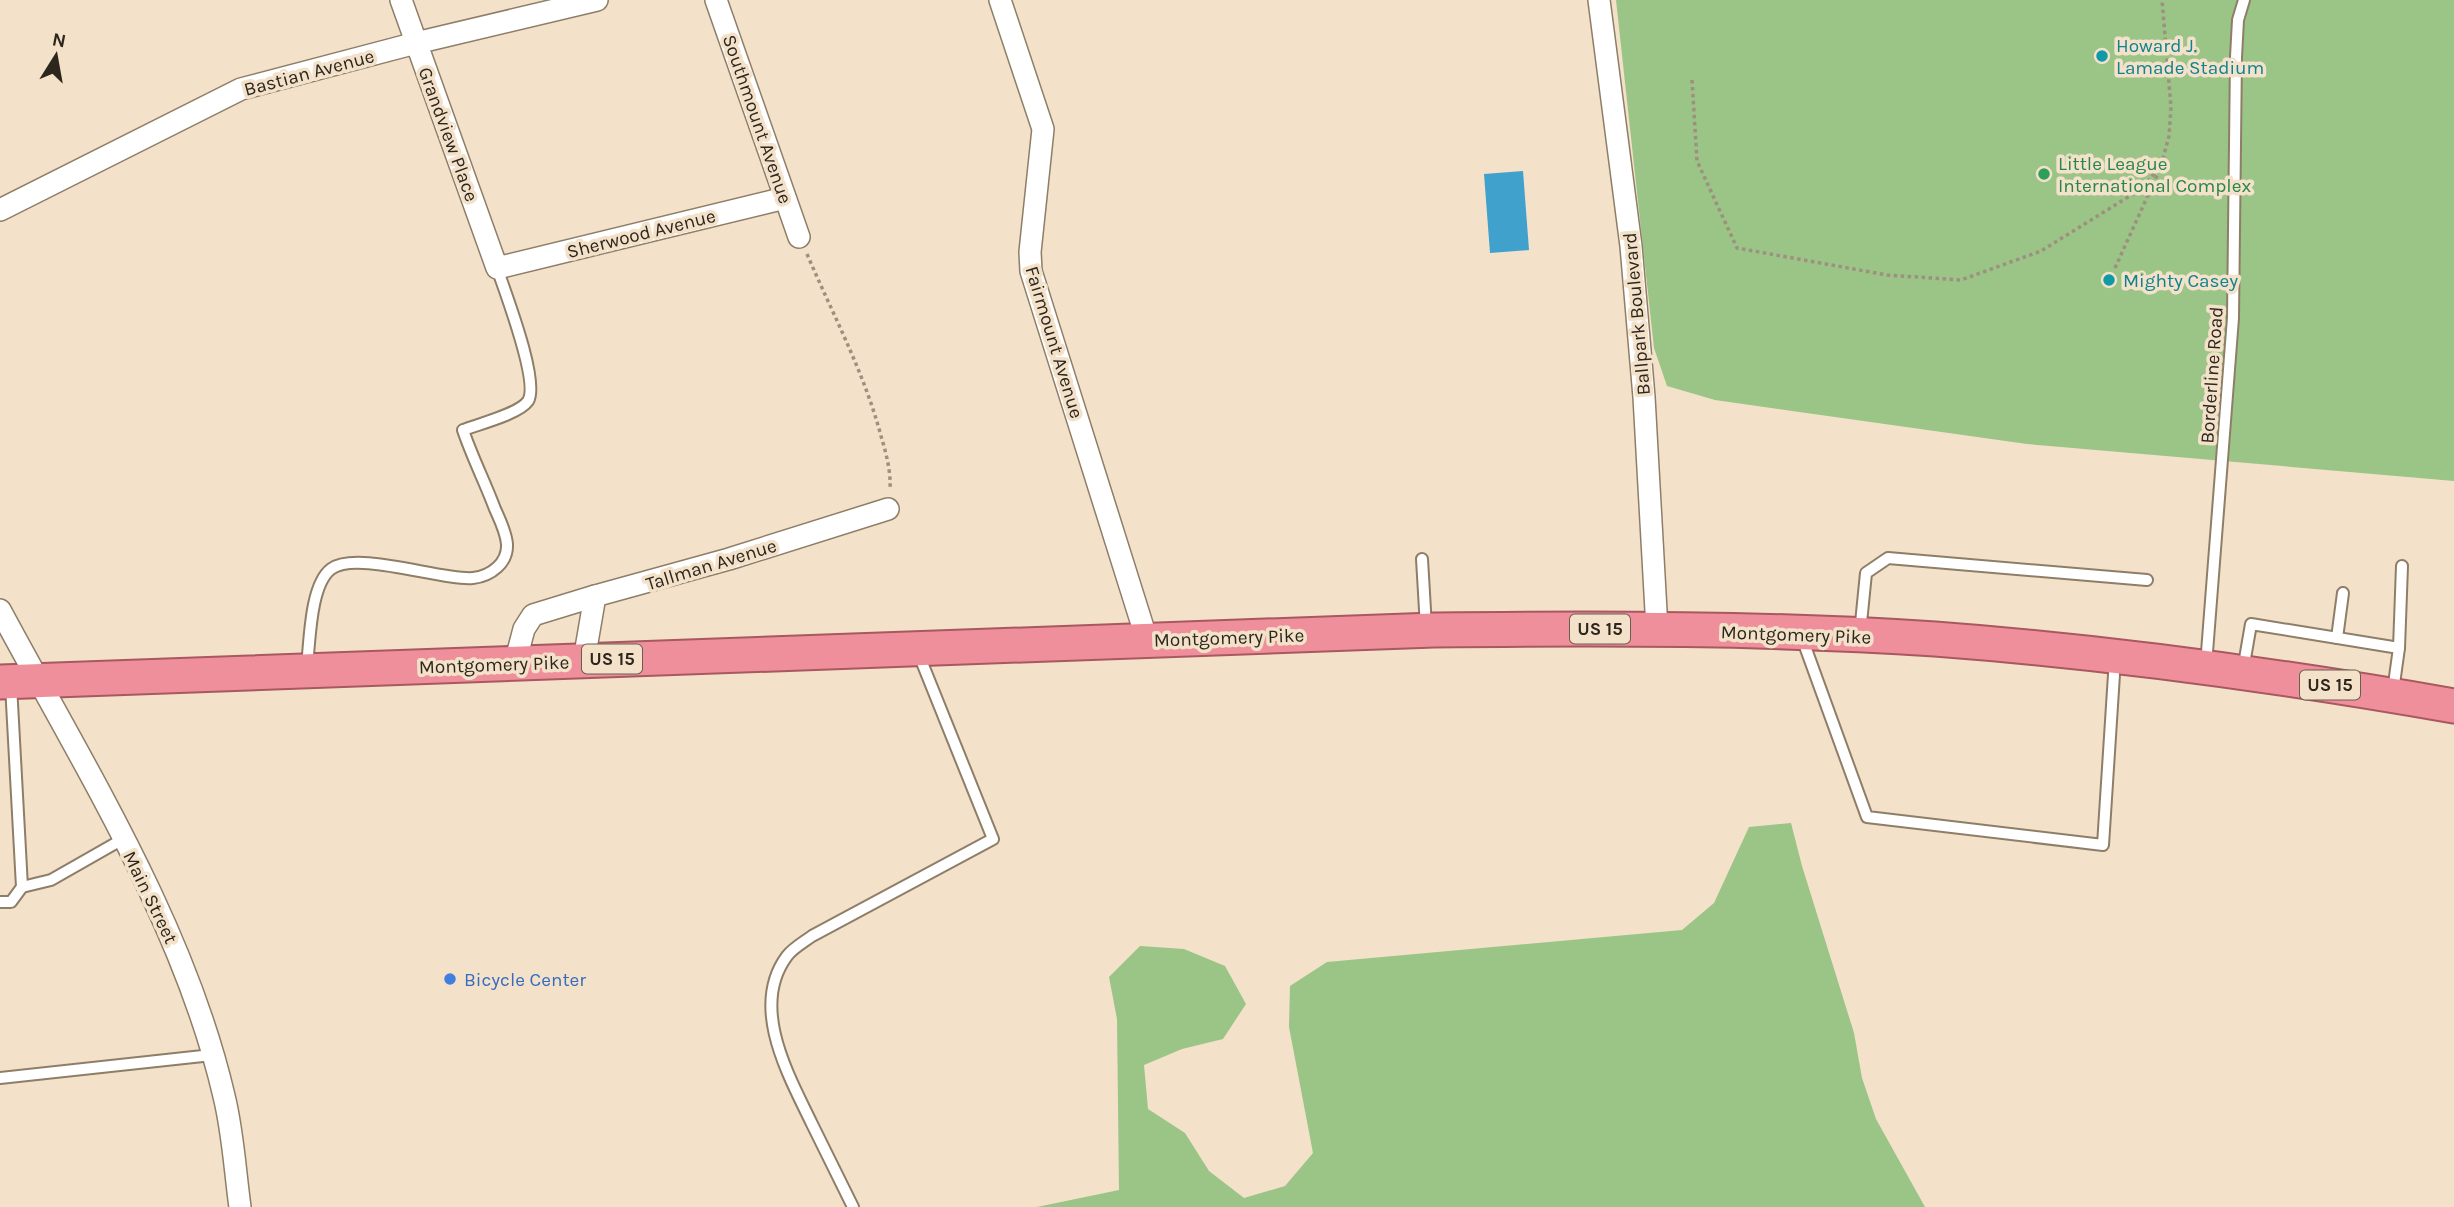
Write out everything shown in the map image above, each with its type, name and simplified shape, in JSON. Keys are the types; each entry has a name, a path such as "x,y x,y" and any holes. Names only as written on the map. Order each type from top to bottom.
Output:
{"highway":[{"name":"Montgomery Pike","path":"16,681 1426,630 1657,629 1859,635 1972,642 2116,656 2454,706"}],"street":[{"name":"Grandview Place","path":"401,0 498,268"},
{"name":"Bastian Avenue","path":"0,210 242,89 416,43 597,0"},
{"name":"Southmount Avenue","path":"716,0 799,237"},
{"name":"Fairmount Avenue","path":"1000,0 1043,129 1030,252 1031,271 1147,640"},
{"name":"Ballpark Boulevard","path":"1599,0 1631,246 1644,397 1657,629"},
{"name":"Sherwood Avenue","path":"498,268 785,198"},
{"name":"Tallman Avenue","path":"515,663 524,629 533,615 716,563 888,509"},
{"path":"584,660 595,596"},
{"name":"Main Street","path":"0,610 16,681 123,839 176,948 225,1097 240,1207"}],"lane":[{"name":"Borderline Road","path":"2206,668 2233,318 2236,57 2238,20 2244,0"},
{"path":"307,671 317,594 332,569 343,565 370,565 472,578 489,574 501,565 507,554 507,541 502,524 470,453 463,430 520,408 528,400 531,390 525,357 498,268"},
{"path":"1859,635 1866,573 1888,558 2147,580"},
{"path":"1422,559 1426,630"},
{"path":"2392,695 2399,648 2402,566"},
{"path":"2337,638 2343,593"},
{"path":"2243,673 2251,624 2399,648"},
{"path":"1800,634 1867,817 2103,845 2116,656"},
{"path":"853,1207 787,1071 774,1032 772,998 776,977 788,955 812,936 993,839 917,649"},
{"path":"0,902 11,902 22,887 13,736 16,681"},
{"path":"0,736 13,736"},
{"path":"22,887 51,880 123,839"},
{"path":"0,1078 212,1055"}],"path":[{"path":"2115,268 2161,166 2169,136 2171,107 2162,0"},
{"path":"1692,79 1697,162 1737,248 1804,262 1887,275 1961,280 2041,251 2141,189 2161,166"},
{"path":"799,237 872,403 891,478 888,509"}],"green space":[{"name":"Little League International Complex","path":"1616,0 2454,0 2454,481 2027,444 1715,400 1667,386 1654,348"},
{"path":"1791,823 1854,1033 1862,1078 1876,1119 1925,1207 1037,1207 1119,1190 1117,1019 1109,977 1140,946 1184,949 1225,966 1246,1004 1223,1039 1182,1049 1144,1065 1148,1109 1185,1133 1209,1171 1244,1198 1285,1186 1313,1153 1289,1027 1290,986 1327,962 1682,930 1714,903 1749,827"}],"water":[{"path":"1523,171 1529,250 1490,253 1484,174"}],"place":[{"name":"Howard J. Lamade Stadium","path":"2102,56"},
{"name":"Little League International Complex","path":"2044,174"},
{"name":"Mighty Casey","path":"2109,280"},
{"name":"Bicycle Center","path":"450,979"}]}
